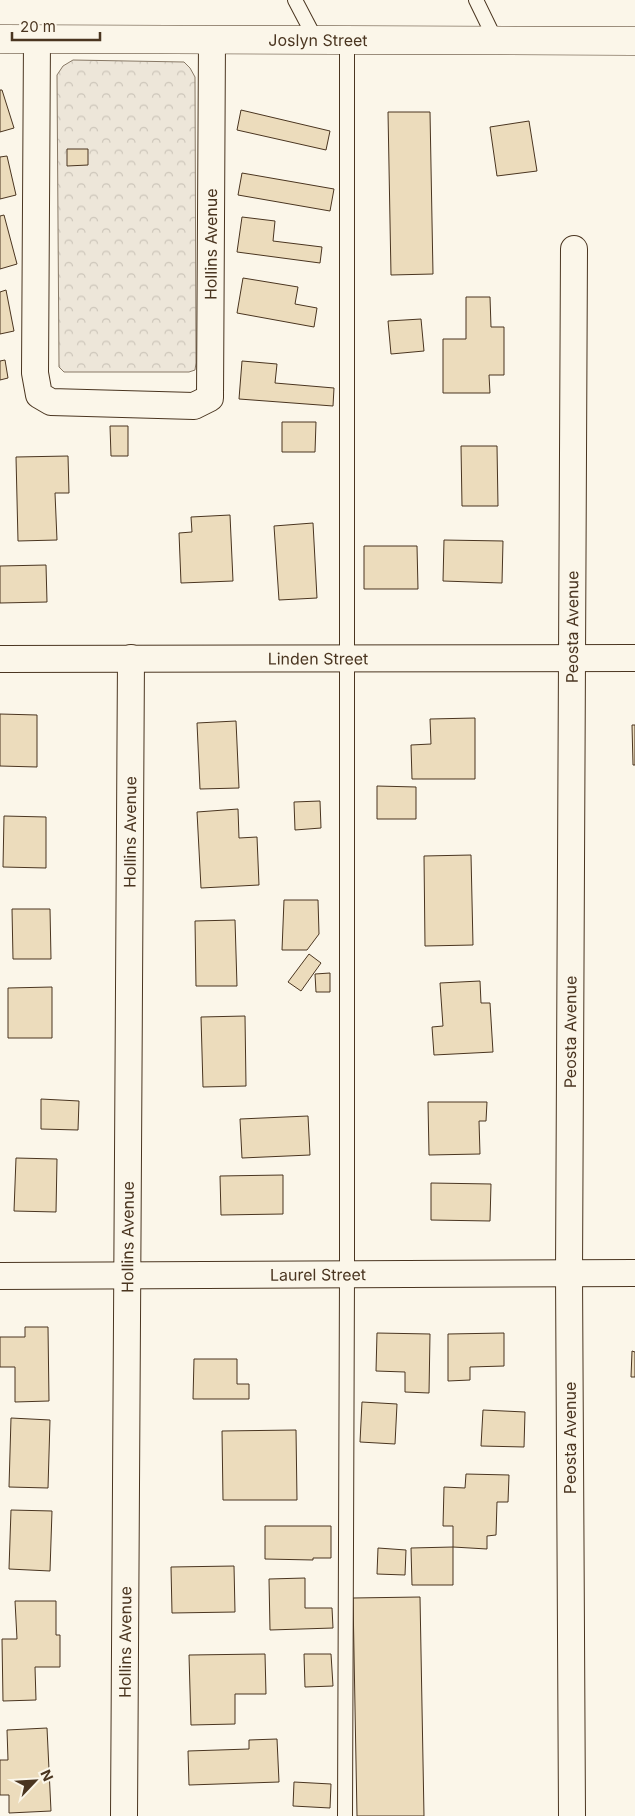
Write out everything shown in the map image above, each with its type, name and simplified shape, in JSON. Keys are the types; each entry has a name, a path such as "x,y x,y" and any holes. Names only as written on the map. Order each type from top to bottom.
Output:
{"street":[{"name":"Joslyn Street","path":"0,39 635,41"},
{"name":"Hollins Avenue","path":"37,39 35,373 39,395 51,402 194,406 210,398 212,40"},
{"name":"Peosta Avenue","path":"572,1816 569,1273 574,249"},
{"name":"Hollins Avenue","path":"124,1816 131,658"},
{"name":"Linden Street","path":"0,660 131,658 635,658"},
{"name":"Laurel Street","path":"0,1276 635,1273"}],"lane":[{"path":"296,0 316,40"},
{"path":"476,0 495,40"},
{"path":"345,1816 348,40"}],"green space":[{"path":"73,60 184,62 195,77 195,370 189,372 64,372 59,367 57,75 63,66"}],"building":[{"path":"0,90 2,90 14,128 0,132"},
{"path":"241,110 330,131 326,150 237,130"},
{"path":"388,112 430,112 433,274 391,275"},
{"path":"529,121 537,171 497,176 490,127"},
{"path":"67,149 88,149 88,165 67,166"},
{"path":"7,156 16,195 0,199 0,157"},
{"path":"242,173 334,189 330,211 238,195"},
{"path":"4,215 17,264 0,269 0,216"},
{"path":"242,217 275,221 273,241 322,247 320,263 237,252"},
{"path":"243,278 298,287 295,304 317,308 314,327 237,313"},
{"path":"6,290 14,331 0,334 0,292"},
{"path":"466,297 490,297 491,327 504,327 504,375 489,375 490,393 443,393 443,339 466,339"},
{"path":"421,319 424,351 391,354 388,321"},
{"path":"5,360 8,378 0,380 0,361"},
{"path":"242,361 277,364 275,383 334,388 333,406 239,399"},
{"path":"282,422 316,422 315,452 282,452"},
{"path":"110,426 128,426 128,456 111,456"},
{"path":"461,446 497,446 498,506 462,506"},
{"path":"68,456 69,493 55,493 57,540 18,541 16,457"},
{"path":"230,515 233,581 181,583 179,533 192,532 191,517"},
{"path":"313,523 317,598 279,600 274,526"},
{"path":"444,540 503,541 502,583 443,581"},
{"path":"364,546 417,546 418,589 364,589"},
{"path":"46,565 47,602 0,603 0,566"},
{"path":"0,714 37,715 37,767 0,766"},
{"path":"475,718 475,779 412,779 411,745 431,744 430,719"},
{"path":"236,721 239,788 200,789 197,723"},
{"path":"632,725 635,725 635,765 633,765"},
{"path":"377,786 416,787 416,819 377,819"},
{"path":"320,801 321,828 295,830 294,802"},
{"path":"238,809 239,838 257,837 259,885 201,888 197,812"},
{"path":"4,816 46,817 46,868 3,867"},
{"path":"471,855 473,945 425,946 424,856"},
{"path":"284,900 318,900 319,934 307,950 282,950"},
{"path":"12,909 50,909 51,959 13,959"},
{"path":"235,920 237,986 196,986 195,921"},
{"path":"309,954 321,963 301,991 288,982"},
{"path":"330,973 330,992 316,992 315,974"},
{"path":"480,981 481,1003 490,1003 493,1052 434,1055 432,1027 443,1026 440,983"},
{"path":"52,987 52,1038 8,1038 8,988"},
{"path":"245,1016 246,1086 203,1087 201,1017"},
{"path":"41,1099 79,1101 78,1130 41,1129"},
{"path":"428,1102 487,1102 486,1121 479,1121 480,1154 429,1155"},
{"path":"308,1116 310,1155 242,1158 240,1119"},
{"path":"16,1158 57,1159 56,1212 14,1211"},
{"path":"283,1175 283,1214 221,1215 220,1176"},
{"path":"431,1183 491,1184 490,1221 431,1220"},
{"path":"25,1327 48,1327 49,1401 15,1402 15,1367 0,1367 0,1337 25,1337"},
{"path":"377,1333 430,1334 429,1393 405,1392 405,1372 376,1371"},
{"path":"504,1333 504,1366 470,1367 470,1380 448,1381 448,1334"},
{"path":"632,1351 635,1352 635,1377 631,1377"},
{"path":"194,1359 237,1359 237,1384 249,1384 249,1399 193,1399"},
{"path":"362,1402 397,1404 395,1444 360,1442"},
{"path":"483,1410 525,1412 524,1447 481,1446"},
{"path":"11,1418 50,1420 48,1488 9,1487"},
{"path":"296,1430 297,1500 223,1500 222,1431"},
{"path":"466,1474 509,1475 508,1502 497,1502 496,1535 487,1536 487,1549 453,1547 453,1526 443,1526 444,1487 465,1488"},
{"path":"11,1510 52,1511 50,1571 9,1569"},
{"path":"265,1526 331,1526 331,1558 313,1558 313,1560 265,1559"},
{"path":"453,1547 453,1585 412,1585 411,1548"},
{"path":"378,1548 406,1550 405,1575 377,1574"},
{"path":"234,1566 235,1612 172,1613 171,1567"},
{"path":"305,1578 305,1608 332,1608 333,1628 270,1630 269,1579"},
{"path":"420,1597 424,1816 357,1816 353,1598"},
{"path":"15,1601 56,1601 56,1635 60,1635 60,1667 35,1667 36,1700 3,1701 2,1639 17,1639"},
{"path":"265,1654 266,1694 235,1694 235,1724 191,1725 189,1655"},
{"path":"304,1654 331,1654 333,1686 305,1687"},
{"path":"47,1728 51,1811 9,1813 9,1795 0,1795 0,1760 8,1760 7,1730"},
{"path":"277,1739 279,1782 189,1785 188,1751 249,1749 249,1740"},
{"path":"294,1782 331,1784 330,1808 293,1806"}]}
